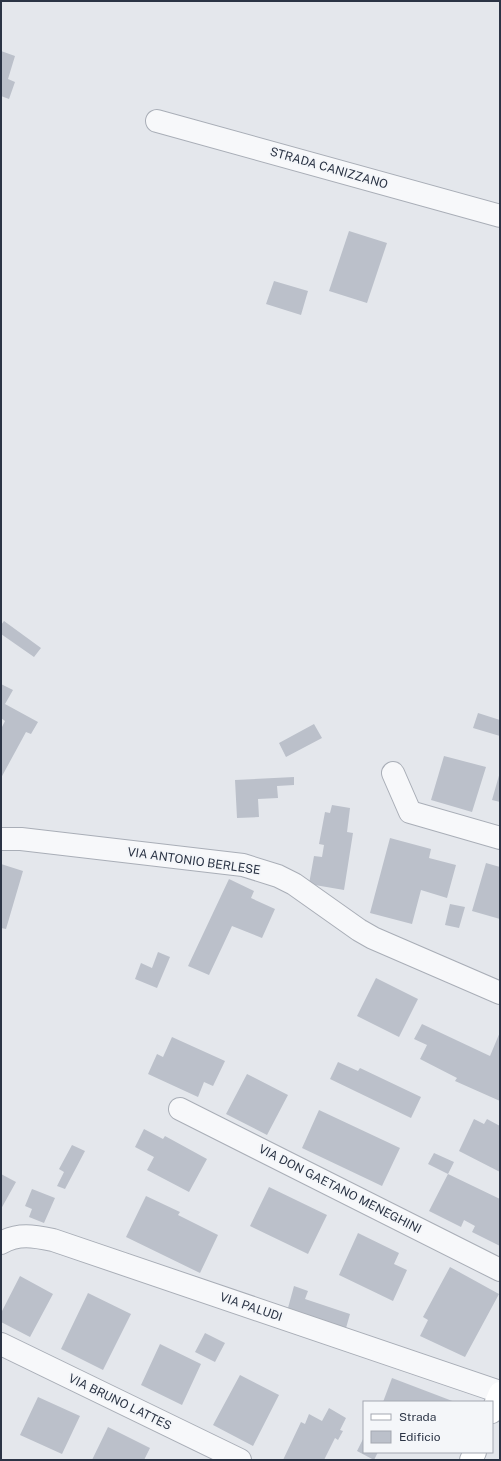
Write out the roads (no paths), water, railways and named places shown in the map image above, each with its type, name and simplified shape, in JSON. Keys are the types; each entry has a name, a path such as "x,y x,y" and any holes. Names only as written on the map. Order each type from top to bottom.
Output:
{"street":[{"name":"STRADA CANIZZANO","path":"158,121 500,216"},
{"path":"393,773 410,812 500,838"},
{"name":"VIA ANTONIO BERLESE","path":"1,839 21,839 243,866 263,870 294,884 364,933 500,993"},
{"name":"VIA DON GAETANO MENEGHINI","path":"180,1108 500,1270"},
{"name":"VIA PALUDI","path":"1,1243 8,1239 21,1236 36,1237 60,1242 500,1392"},
{"name":"VIA BRUNO LATTES","path":"1,1344 240,1460"},
{"path":"493,1410 500,1392"}]}
